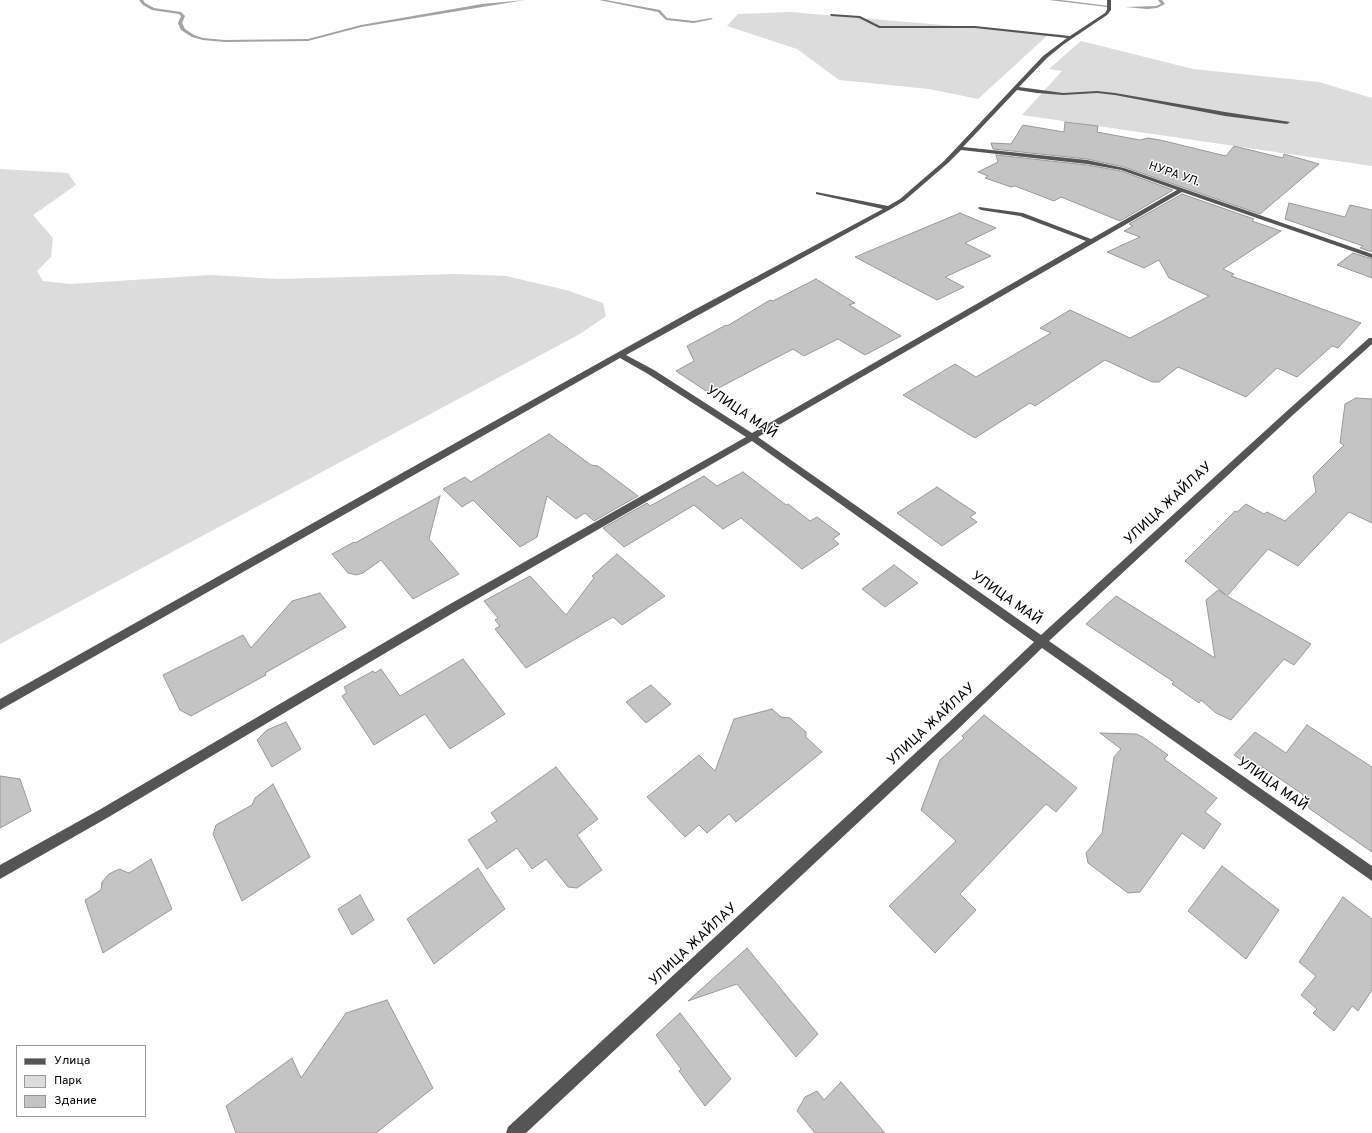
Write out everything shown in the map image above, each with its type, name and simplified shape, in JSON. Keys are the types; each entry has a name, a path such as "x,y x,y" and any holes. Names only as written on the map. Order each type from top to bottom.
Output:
{"street":[{"path":"0,705 620,355 902,200 960,148 1045,58 1110,4"},
{"path":"831,15 860,17 879,27 975,28 1071,37"},
{"path":"1016,88 1057,93 1097,92 1115,94 1225,114 1287,122"},
{"name":"НУРА УЛ.","path":"960,148 1086,162 1122,169 1372,256"},
{"path":"0,872 103,814 454,607 752,438 1183,189"},
{"path":"818,193 889,208"},
{"path":"981,208 1021,214 1091,241"},
{"name":"УЛИЦА ЖАЙЛАУ","path":"514,1133 951,728 1042,641 1372,340"},
{"name":"УЛИЦА МАЙ","path":"620,355 677,388 752,438 1372,874"}],"green space":[{"path":"790,12 1049,34 978,99 929,89 839,80 797,49 727,26 738,14"},
{"path":"1081,41 1193,69 1319,82 1372,98 1372,166 1022,115 1062,71 1049,69"},
{"path":"0,169 68,173 76,185 33,215 53,238 51,257 37,271 43,281 70,284 211,275 278,279 456,274 506,276 566,290 603,303 606,316 580,334 0,644"}],"building":[{"path":"1065,122 1098,126 1097,132 1140,140 1148,138 1160,140 1226,156 1234,146 1283,158 1284,154 1319,164 1260,214 1124,167 1087,159 993,149 991,143 1011,144 1023,125 1064,132"},
{"path":"996,155 1087,165 1121,171 1173,190 1120,221 1061,197 1054,201 1015,186 1011,187 985,178 988,176 978,172 998,162"},
{"path":"1182,194 1254,219 1252,221 1281,231 1223,269 1234,274 1231,276 1361,323 1338,348 1332,346 1297,377 1277,368 1246,397 1178,367 1159,382 1152,382 1105,360 1035,406 1030,403 975,438 903,395 955,364 976,377 1051,333 1040,328 1070,310 1130,338 1209,296 1169,278 1159,260 1144,268 1107,252 1140,237 1124,231 1133,226 1129,224"},
{"path":"1289,203 1345,217 1350,205 1372,210 1372,252 1360,248 1363,246 1285,219"},
{"path":"960,213 996,228 965,243 991,256 945,277 964,287 937,300 855,257"},
{"path":"1353,253 1372,259 1372,278 1337,265"},
{"path":"816,279 855,303 849,305 901,336 865,355 838,339 804,356 793,349 709,393 676,371 694,361 687,346 726,325 727,326 770,300 773,301"},
{"path":"1356,398 1372,399 1372,523 1349,512 1298,566 1268,549 1227,596 1311,644 1294,665 1284,659 1231,720 1216,713 1201,700 1199,703 1172,684 1174,682 1086,624 1116,596 1215,658 1206,600 1218,590 1226,595 1185,561 1235,511 1237,512 1246,504 1264,514 1267,512 1285,521 1316,492 1313,476 1344,445 1340,443 1345,404"},
{"path":"549,434 591,465 598,466 638,496 594,521 585,513 576,519 547,496 537,537 520,547 473,500 462,507 443,489 465,477 471,482"},
{"path":"743,472 786,505 788,504 810,521 817,517 840,534 833,539 839,544 802,569 741,518 723,529 694,505 624,547 603,528 647,503 650,506 704,476 717,486"},
{"path":"937,487 976,513 970,517 977,522 942,546 897,513"},
{"path":"440,496 429,539 459,574 413,599 381,560 363,573 356,575 348,573 332,554 354,542 355,543"},
{"path":"617,554 665,596 622,625 613,617 526,668 495,629 500,626 495,620 498,618 484,601 530,576 566,615 594,578 592,576"},
{"path":"894,565 918,583 885,607 862,589"},
{"path":"320,593 346,627 265,673 266,675 191,716 180,710 163,675 243,635 251,648 292,601"},
{"path":"463,659 505,714 450,749 425,714 374,745 342,696 347,693 344,687 373,671 375,673 381,669 400,696"},
{"path":"651,685 671,704 646,723 626,702"},
{"path":"772,709 781,717 790,718 806,732 806,737 822,752 736,822 729,814 707,833 699,825 685,837 647,797 699,755 715,771 734,719"},
{"path":"984,715 1077,788 1056,812 1046,804 960,894 976,910 935,953 889,906 956,841 921,810 940,760 964,738 962,736"},
{"path":"286,722 301,749 272,767 257,740 267,730"},
{"path":"1307,725 1372,767 1372,852 1310,809 1302,794 1263,767 1258,772 1234,755 1255,732 1286,753"},
{"path":"1100,733 1136,734 1143,737 1168,755 1164,759 1217,798 1205,812 1221,824 1204,849 1182,833 1140,892 1128,893 1088,863 1086,853 1102,833 1114,757 1121,749"},
{"path":"556,767 598,819 577,835 602,870 577,888 568,887 546,859 532,869 517,848 487,869 468,840 497,821 491,813"},
{"path":"0,776 20,779 31,811 0,828"},
{"path":"273,784 310,857 242,901 213,834 216,825 252,805 255,798"},
{"path":"151,859 172,909 103,953 85,900 101,890 102,882 109,874 119,869 129,873"},
{"path":"1222,866 1279,910 1246,959 1188,911"},
{"path":"478,868 505,909 434,964 407,919"},
{"path":"360,895 374,920 352,935 338,909"},
{"path":"1343,897 1372,919 1372,990 1358,1011 1352,1006 1334,1031 1313,1013 1317,1009 1301,995 1316,976 1299,962"},
{"path":"747,948 818,1034 796,1057 737,984 688,1001"},
{"path":"387,1000 433,1088 376,1133 236,1133 226,1106 292,1058 301,1078 346,1013"},
{"path":"680,1013 731,1079 705,1106 679,1071 681,1069 656,1035"},
{"path":"841,1082 885,1133 815,1133 797,1111 805,1097 817,1091 824,1100"}],"waterway":[{"path":"141,0 144,4 153,9 180,13 183,16 180,23 183,30 193,36 203,39 225,41 308,40 361,26 482,5 523,0"},
{"path":"601,0 659,11 666,19 694,22 711,19"},
{"path":"1051,0 1107,6"},
{"path":"1127,7 1157,7 1163,4 1160,0"}]}
